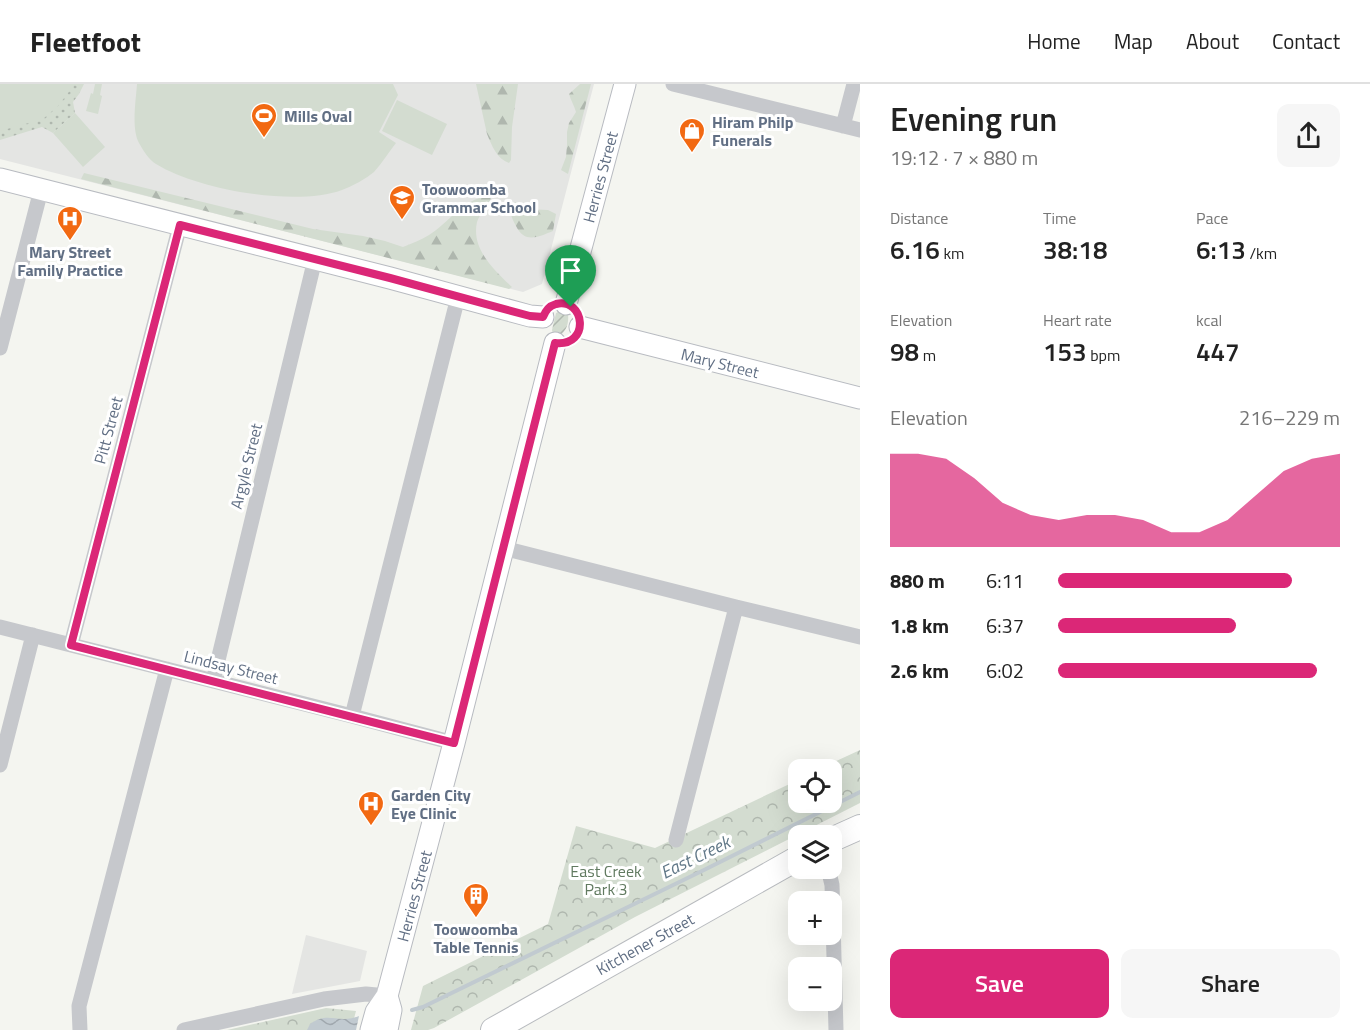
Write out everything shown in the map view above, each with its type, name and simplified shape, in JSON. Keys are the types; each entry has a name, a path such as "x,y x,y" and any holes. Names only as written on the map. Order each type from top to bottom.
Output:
{"main road":[{"name":"Herries Street","path":"566,304 625,84"},
{"path":"0,179 530,316 543,317"},
{"path":"566,304 579,315 580,327 573,339 565,343 555,343 543,332 541,322 543,317 549,307 566,304"},
{"name":"Mary Street","path":"580,327 860,398"},
{"name":"Herries Street","path":"371,1030 376,1012 387,996 454,743 555,343"},
{"path":"842,835 860,827"},
{"name":"Kitchener Street","path":"493,1030 788,864"},
{"name":"Herries Street","path":"387,996 391,1010 387,1030"}],"street":[{"path":"673,84 860,130"},
{"path":"843,126 854,84"},
{"path":"0,348 41,190"},
{"name":"Pitt Street","path":"71,645 180,225"},
{"name":"Argyle Street","path":"213,681 315,259"},
{"path":"352,716 458,297"},
{"path":"503,548 860,637"},
{"path":"676,840 736,607"},
{"name":"Lindsay Street","path":"0,627 454,743"},
{"path":"0,765 33,635"},
{"path":"80,1030 79,1006 166,669"},
{"path":"831,879 836,1030"},
{"path":"184,1030 324,999 349,995 387,996"}],"shaded area":[{"name":"Toowoomba Grammar School","path":"0,84 594,84 542,284 523,292 0,159"},
{"path":"306,935 367,951 360,981 292,994"}],"green space":[{"path":"0,84 84,84 73,102 75,113 53,133 42,127 0,140"},
{"path":"0,84 75,84 58,106 43,119 0,131"},
{"path":"95,84 102,84 98,114 86,111"},
{"name":"Mills Oval","path":"137,84 393,84 398,95 379,132 396,143 374,172 342,190 323,195 274,196 221,188 174,173 156,164 149,157 139,143 135,130"},
{"path":"476,84 518,84 509,163 498,155 489,139"},
{"path":"580,84 591,84 568,174 561,170 566,157 569,123 576,112 569,94"},
{"path":"397,100 447,124 432,155 382,131"},
{"path":"75,113 105,147 83,167 53,133"},
{"path":"84,173 313,229 363,236 403,247 429,235 474,200 491,197 477,222 477,241 486,258 512,287 509,289 81,179"},
{"path":"517,202 528,209 548,210 556,214 553,231 532,238 523,235 511,215 511,203"},
{"path":"560,311 568,314 568,320 566,329 559,336 553,334 552,330 556,313"},
{"name":"East Creek Park 3","path":"860,750 860,803 842,812 842,759"},
{"name":"East Creek Park 3","path":"788,785 788,813 840,813 817,825 788,825 788,839 635,917 434,1028 411,1030 423,986 548,924 576,826 655,848"},
{"path":"326,1008 356,1011 351,1030 227,1030"}],"water":[{"path":"359,1016 356,1030 307,1030 310,1024 323,1018 346,1019"}],"waterway":[{"name":"East Creek","path":"412,1010 423,1007 860,792"}],"place":[{"name":"Mills Oval","path":"264,139"},
{"name":"Hiram Philp Funerals","path":"692,154"},
{"name":"Toowoomba Grammar School","path":"402,221"},
{"name":"Mary Street Family Practice","path":"70,242"},
{"name":"Garden City Eye Clinic","path":"371,827"},
{"name":"Toowoomba Table Tennis","path":"476,919"}],"route":[{"path":"180,225 530,316 543,317 549,307 555,305 566,304 571,307 579,315 579,332 565,343 555,343 454,743 71,645 180,225"}]}
